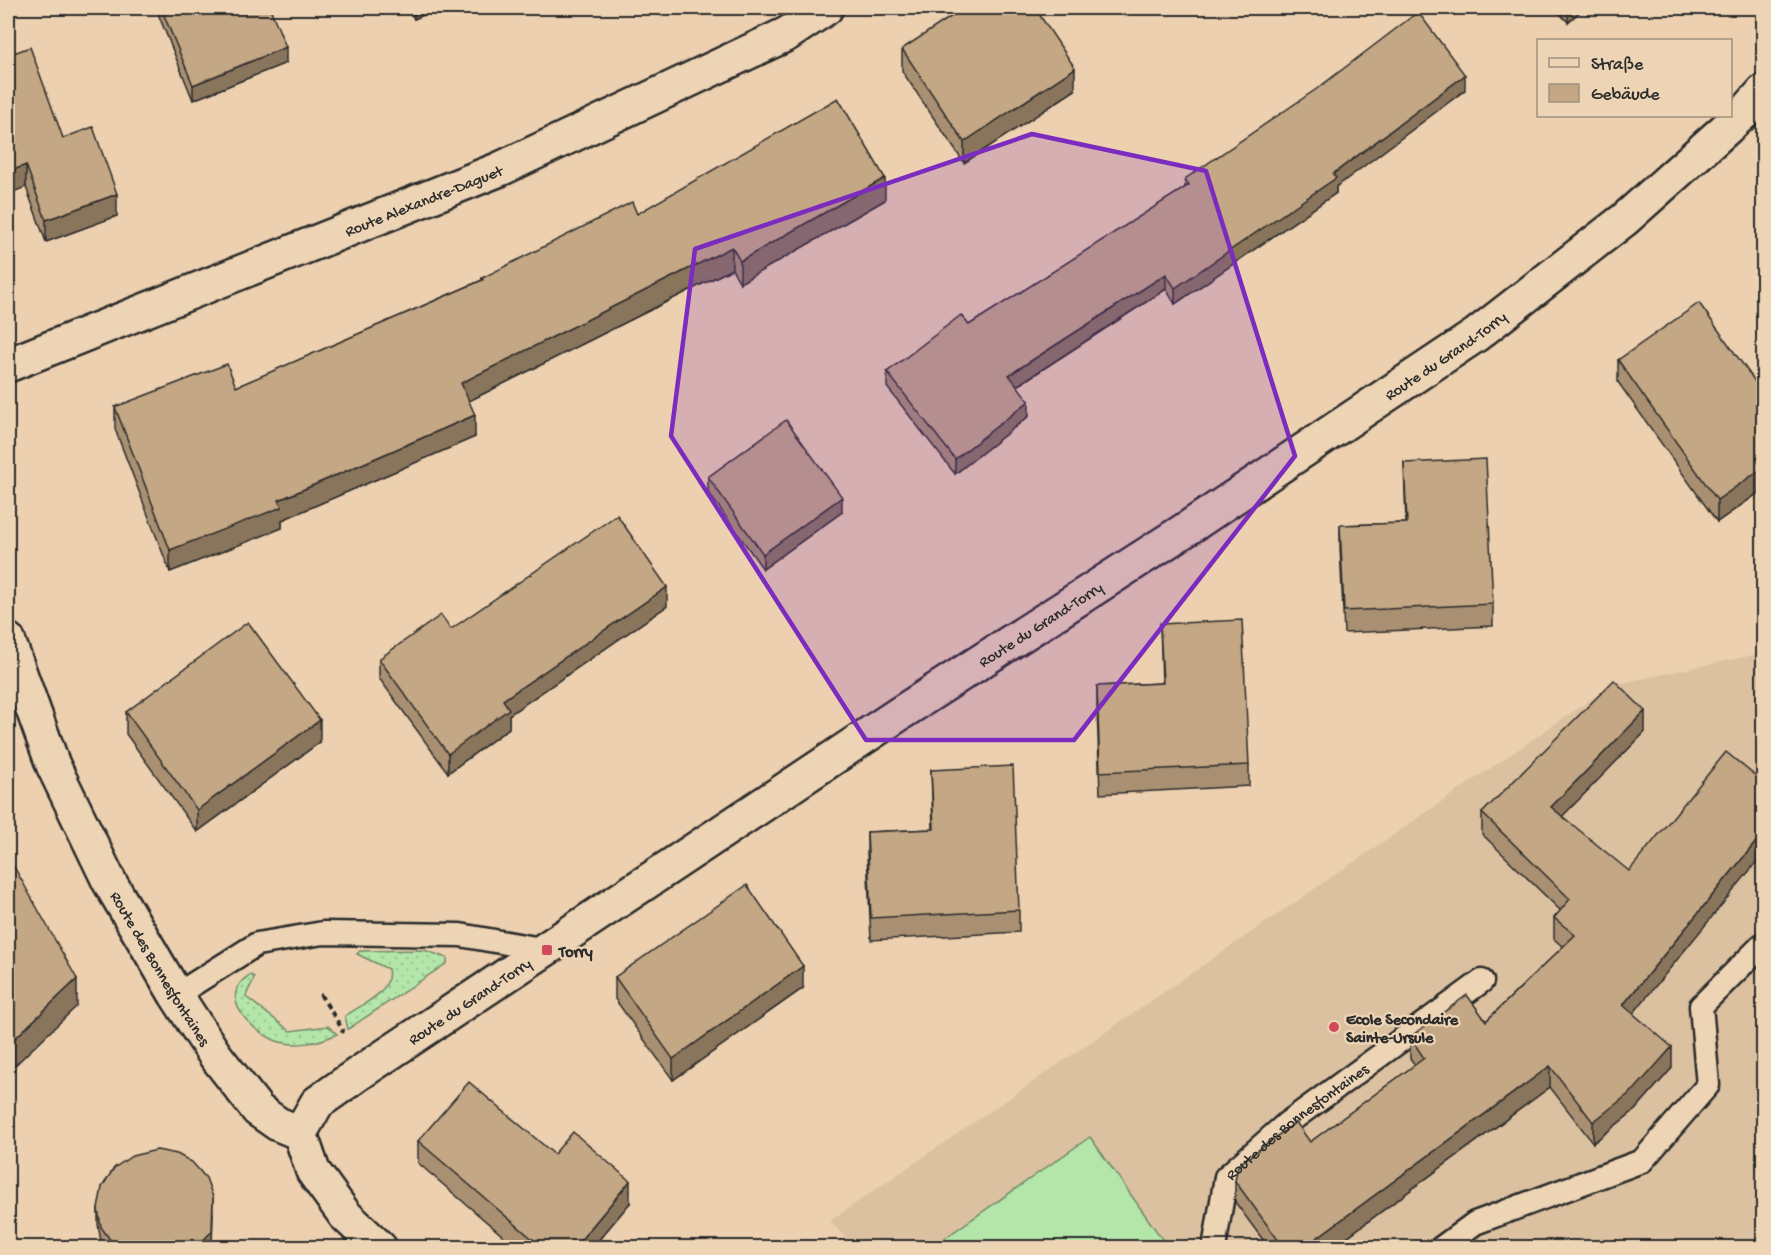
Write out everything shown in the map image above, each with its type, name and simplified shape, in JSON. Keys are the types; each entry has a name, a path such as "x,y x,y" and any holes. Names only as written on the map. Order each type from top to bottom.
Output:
{"street":[{"name":"Route Alexandre-Daguet","path":"8,365 500,169 787,34 826,8"},
{"name":"Route du Grand-Torry","path":"300,1133 317,1103 899,714 1185,530 1476,335 1626,219 1748,109 1764,91"},
{"name":"Route des Bonnesfontaines","path":"8,639 53,765 109,881 176,995 215,1055 258,1110 278,1124 300,1133"},
{"path":"300,1133 313,1171 345,1215 380,1248"}],"lane":[{"path":"176,995 257,944 323,933 460,935 547,950"},
{"path":"1441,1248 1475,1223 1642,1161 1708,1085 1701,1006 1764,943"},
{"name":"Route des Bonnesfontaines","path":"1214,1248 1226,1178 1286,1124 1482,981"}],"path":[{"path":"320,994 343,1030 341,1038"}],"highlighted area":[{"path":"1032,134 1206,171 1295,456 1074,740 866,740 671,436 695,249"}],"shaded area":[{"name":"Ecole Secondaire Sainte-Ursule","path":"1763,653 1763,1247 855,1248 830,1221 1612,685"}],"green space":[{"path":"424,950 447,958 447,963 348,1029 345,1016 375,997 386,985 388,977 388,969 357,954 360,951"},
{"path":"250,975 254,977 246,997 290,1031 328,1026 337,1034 322,1040 298,1044 274,1040 264,1035 246,1020 236,1001 236,992 240,983"},
{"path":"1090,1137 1165,1243 1158,1248 932,1247"}],"building":[{"path":"161,8 270,8 286,47 193,85"},
{"path":"964,8 1035,8 1075,68 964,142 902,49"},
{"path":"1418,12 1465,75 1333,174 1336,178 1175,288 1166,274 1009,375 1029,401 955,459 887,372 961,315 969,325 1189,185 1185,179 1318,88"},
{"path":"30,47 63,138 93,127 117,194 46,220 26,165 8,172 8,55"},
{"path":"838,98 885,178 740,261 732,247 461,383 475,415 279,500 282,507 170,550 115,407 227,364 236,387 483,280 482,278 632,202 637,214"},
{"path":"1699,303 1764,394 1764,467 1717,500 1618,360"},
{"path":"786,420 842,497 763,554 708,477"},
{"path":"1486,459 1493,604 1344,611 1340,525 1407,523 1404,463"},
{"path":"617,515 667,587 503,700 509,709 448,754 379,659 441,615 451,629"},
{"path":"1242,620 1249,765 1100,772 1097,686 1163,683 1160,624"},
{"path":"248,622 320,720 197,810 126,712"},
{"path":"1614,680 1645,711 1551,807 1629,871 1726,752 1764,783 1764,832 1623,1005 1672,1047 1635,1089 1593,1122 1550,1066 1303,1248 1284,1248 1235,1181 1238,1165 1296,1122 1310,1142 1424,1058 1410,1037 1467,995 1486,1021 1575,935 1554,918 1570,899 1482,813"},
{"path":"1013,766 1019,910 871,918 867,832 934,829 931,770"},
{"path":"8,856 77,979 8,1045"},
{"path":"747,885 803,966 673,1059 615,977"},
{"path":"469,1082 554,1154 573,1132 630,1181 574,1248 543,1248 418,1141"},
{"path":"157,1150 177,1154 192,1162 206,1178 213,1197 212,1231 196,1248 116,1248 101,1227 98,1209 102,1187 114,1168 132,1156"}],"place":[{"name":"Torry","path":"547,950"},
{"name":"Ecole Secondaire Sainte-Ursule","path":"1334,1027"}]}
